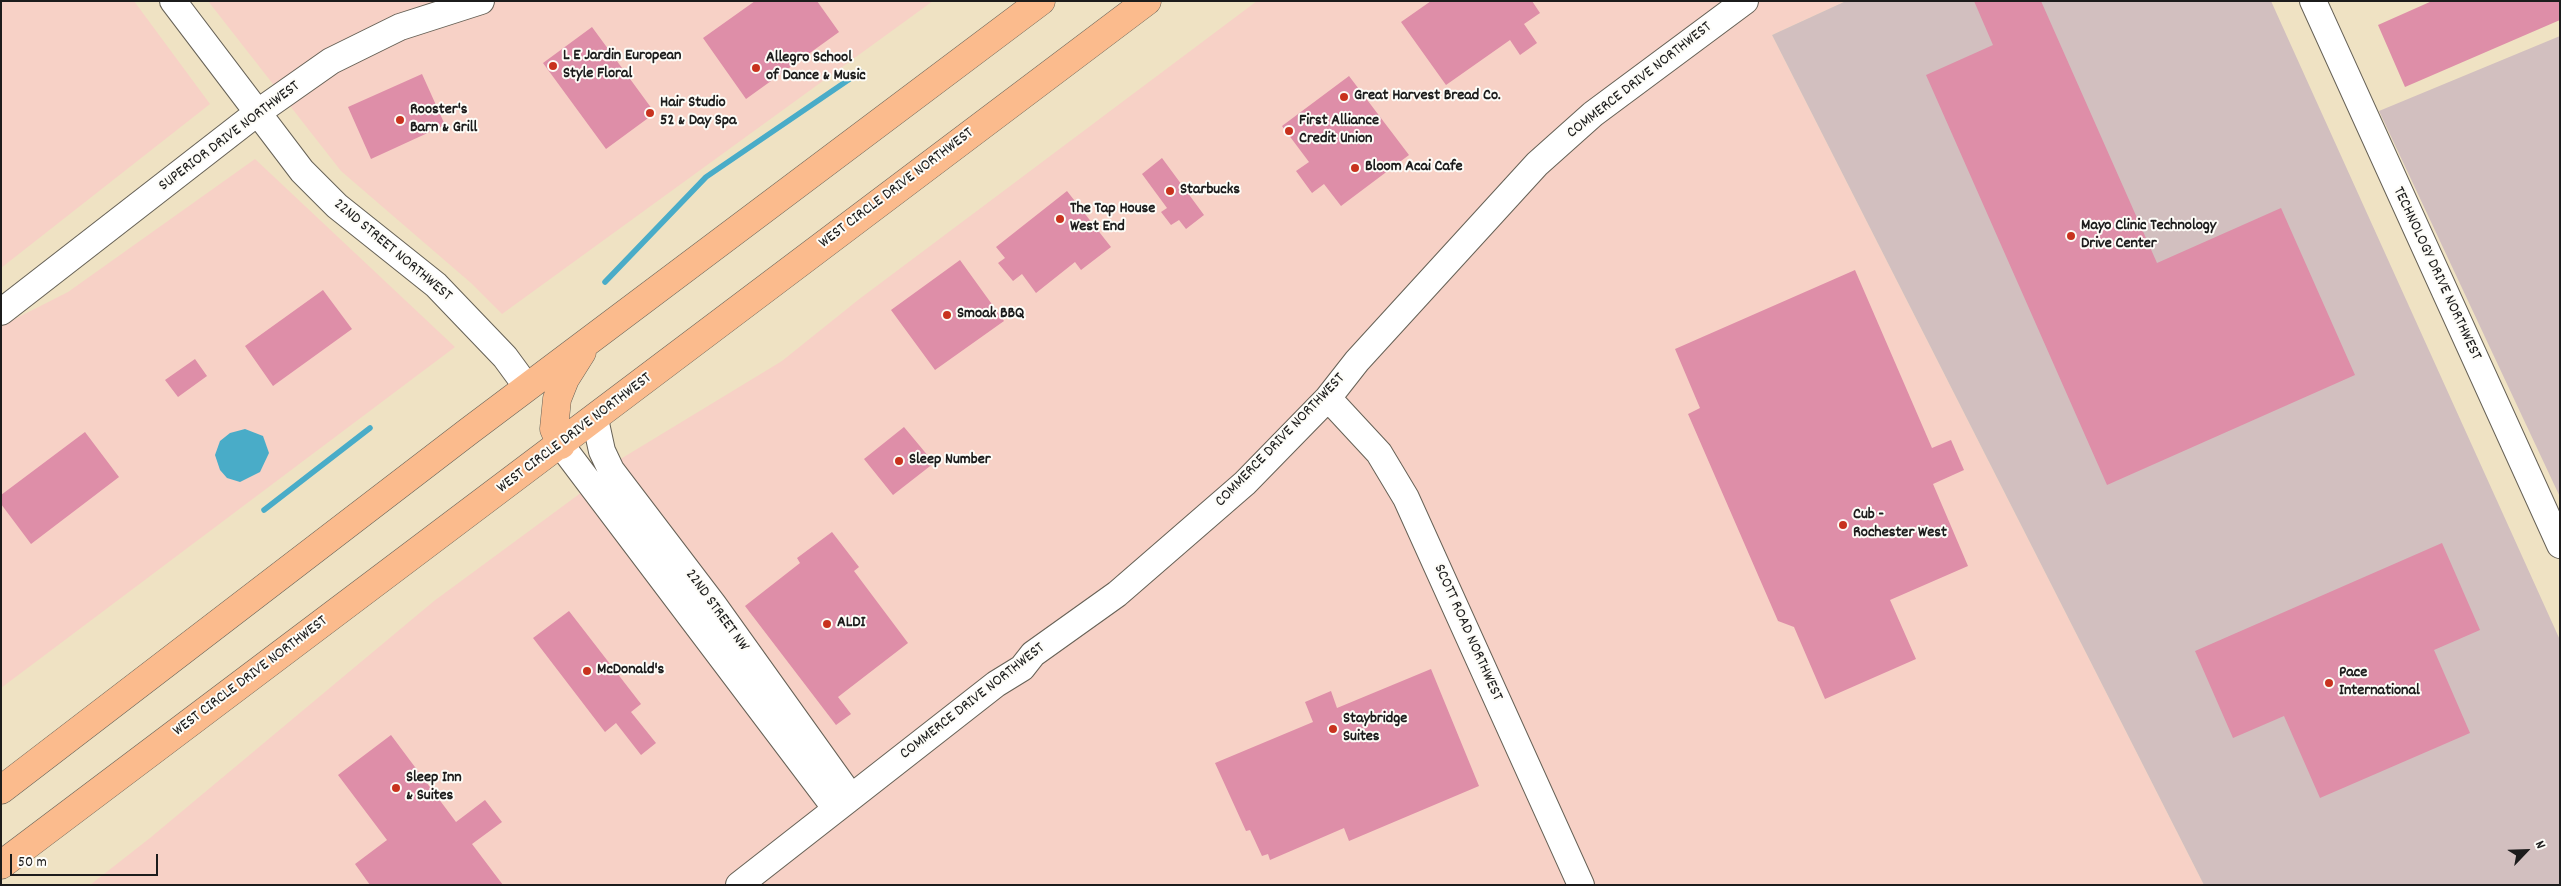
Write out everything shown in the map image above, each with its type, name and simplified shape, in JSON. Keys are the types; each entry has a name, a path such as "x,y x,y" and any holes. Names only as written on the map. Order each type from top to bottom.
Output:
{"main road":[{"path":"1,790 527,387 1041,1"},
{"name":"WEST CIRCLE DRIVE NORTHWEST","path":"1,865 561,445 1147,1"},
{"path":"561,445 554,429 557,399 565,379 588,342"}],"street":[{"name":"22ND STREET NORTHWEST","path":"173,1 302,171 337,206 436,286 500,351 527,387"},
{"name":"SUPERIOR DRIVE NORTHWEST","path":"1,312 258,113 331,61 366,42 415,22 481,1"},
{"name":"COMMERCE DRIVE NORTHWEST","path":"739,885 996,684 1022,668 1033,654 1118,594 1244,483 1328,398 1357,361 1537,164 1592,114 1745,1"},
{"name":"TECHNOLOGY DRIVE NORTHWEST","path":"2313,1 2560,545"},
{"name":"SCOTT ROAD NORTHWEST","path":"1328,398 1379,453 1406,498 1581,885"},
{"name":"22ND STREET NW","path":"595,419 602,451 611,470 713,604 844,803"},
{"name":"22ND STREET NW","path":"561,445 844,803"}],"shaded area":[{"path":"1,1 134,1 210,104 1,268"},
{"path":"208,1 933,1 502,314 471,283 341,171"},
{"path":"1257,1 1846,1 1772,35 2204,885 90,885 150,838 434,601 578,495 614,463 782,361 858,300"},
{"path":"1846,1 2271,1 2560,640 2560,885 2204,885 1772,35"},
{"path":"2560,36 2560,497 2379,111"},
{"path":"255,159 455,347 1,688 1,326 68,292"}],"water":[{"path":"245,429 263,436 269,453 260,472 240,482 227,478 220,470 215,455 220,441 230,433"}],"building":[{"name":"Allegro School of Dance & Music","path":"755,1 817,1 839,32 746,99 703,38"},
{"path":"1431,1 1532,1 1540,13 1524,24 1537,43 1520,55 1510,40 1446,85 1401,22"},
{"name":"Mayo Clinic Technology Drive Center","path":"1974,1 2041,1 2157,263 2281,208 2355,375 2107,485 1926,75 1993,45"},
{"path":"2432,1 2560,1 2560,20 2405,87 2378,25"},
{"path":"592,27 655,113 606,149 543,63"},
{"path":"422,74 445,125 371,159 348,107"},
{"path":"1349,76 1409,155 1341,206 1324,184 1312,193 1296,171 1309,162 1282,126"},
{"name":"Starbucks","path":"1162,158 1204,215 1186,229 1179,220 1171,225 1161,212 1167,208 1142,174"},
{"name":"The Tap House West End","path":"1067,191 1111,247 1081,270 1075,262 1036,293 1022,274 1013,281 998,263 1005,258 996,247"},
{"name":"Smoak BBQ","path":"960,260 1004,321 935,370 891,310"},
{"name":"Cub - Rochester West","path":"1855,270 1932,448 1951,440 1964,470 1933,484 1968,566 1890,600 1916,659 1825,699 1794,627 1778,621 1688,414 1700,408 1675,349"},
{"path":"323,290 352,329 273,386 245,346"},
{"path":"195,359 207,376 178,397 165,380"},
{"name":"Sleep Number","path":"904,427 934,463 893,495 864,459"},
{"path":"85,432 119,477 31,544 1,504 1,495"},
{"name":"ALDI","path":"832,532 859,567 854,571 908,643 838,697 851,714 836,725 745,606 800,563 797,558"},
{"name":"Pace International","path":"2442,543 2480,630 2434,650 2470,733 2320,798 2284,716 2233,738 2195,651"},
{"name":"McDonald's","path":"569,611 641,704 631,712 656,743 641,755 616,723 605,732 533,638"},
{"path":"1431,669 1479,786 1349,841 1344,828 1270,860 1268,854 1262,856 1250,830 1246,831 1215,763 1313,722 1305,702 1331,691 1337,708"},
{"path":"391,735 456,822 485,800 502,822 472,844 503,885 370,885 355,864 387,840 338,775"}],"waterway":[{"path":"605,282 706,177 860,72"},
{"path":"264,510 370,428"}],"place":[{"name":"L E Jardin European Style Floral","path":"553,66"},
{"name":"Allegro School of Dance & Music","path":"756,68"},
{"name":"Great Harvest Bread Co.","path":"1344,97"},
{"name":"Hair Studio 52 & Day Spa","path":"650,113"},
{"name":"Rooster's Barn & Grill","path":"400,120"},
{"name":"First Alliance Credit Union","path":"1289,131"},
{"name":"Bloom Acai Cafe","path":"1355,168"},
{"name":"Starbucks","path":"1170,191"},
{"name":"The Tap House West End","path":"1060,219"},
{"name":"Mayo Clinic Technology Drive Center","path":"2071,236"},
{"name":"Smoak BBQ","path":"947,315"},
{"name":"Sleep Number","path":"899,461"},
{"name":"Cub - Rochester West","path":"1843,525"},
{"name":"ALDI","path":"827,624"},
{"name":"McDonald's","path":"587,671"},
{"name":"Pace International","path":"2329,683"},
{"name":"Staybridge Suites","path":"1333,729"},
{"name":"Sleep Inn & Suites","path":"396,788"}]}
